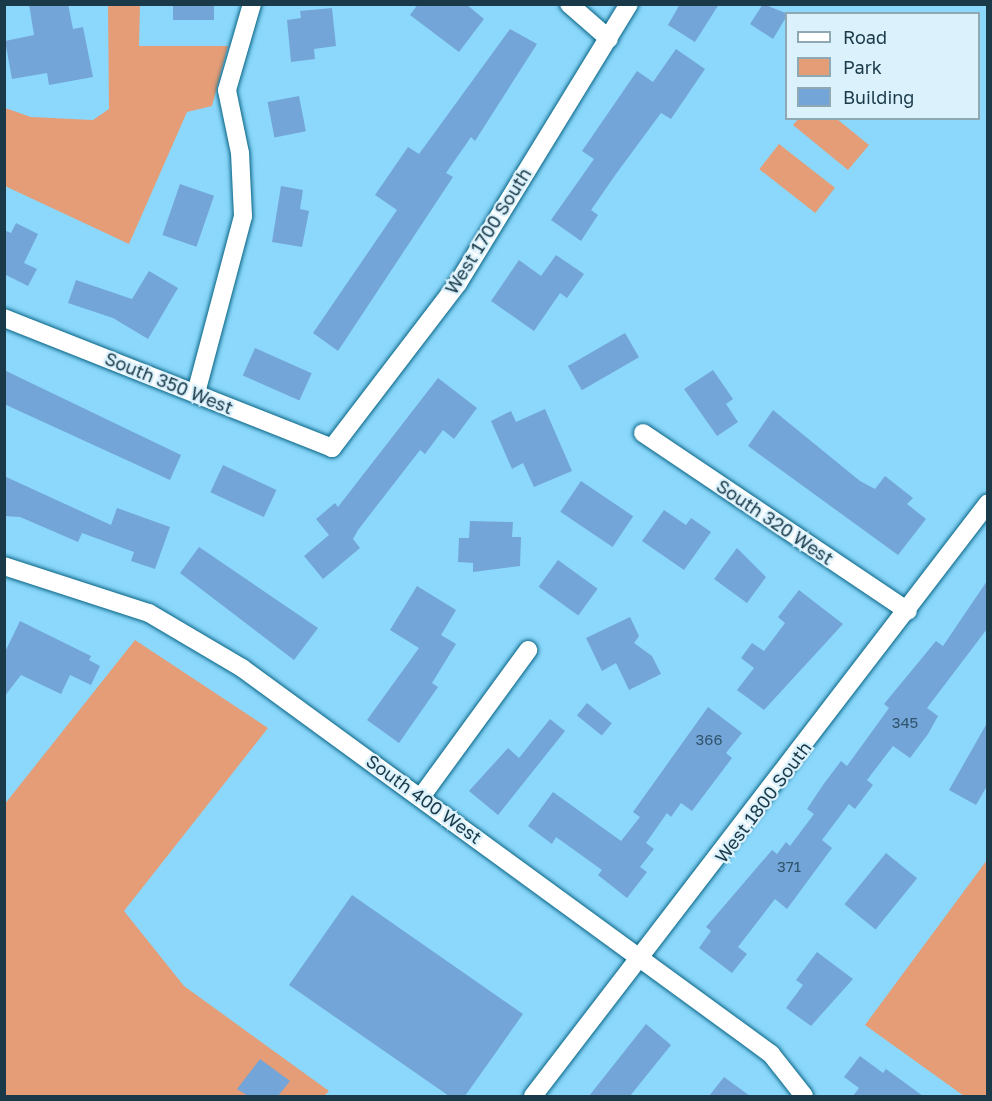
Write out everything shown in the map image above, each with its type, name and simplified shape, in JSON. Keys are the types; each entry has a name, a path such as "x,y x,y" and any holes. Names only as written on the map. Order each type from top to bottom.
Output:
{"street":[{"path":"196,393 243,216 240,153 227,90 252,4"},
{"path":"569,4 609,39"},
{"name":"West 1700 South","path":"332,448 458,283 629,4"},
{"name":"South 350 West","path":"4,318 332,448"},
{"name":"South 320 West","path":"643,433 908,611"},
{"name":"West 1800 South","path":"533,1096 643,959 908,611 987,503"},
{"name":"South 400 West","path":"6,570 149,613 242,668 771,1054 804,1096"},
{"path":"421,797 528,650"}],"green space":[{"path":"108,5 140,5 139,46 228,46 212,106 187,112 129,244 5,186 5,108 31,117 93,120 109,109"},
{"path":"797,120 838,120 869,145 848,170 793,125"},
{"path":"779,144 835,188 815,213 759,169"},
{"path":"135,640 268,728 124,911 184,986 329,1091 324,1096 5,1096 4,805"},
{"path":"987,860 987,1096 964,1096 865,1025"}],"building":[{"path":"29,4 68,4 73,29 83,27 93,77 49,85 47,73 12,79 5,41 34,35"},
{"path":"173,4 214,4 214,20 173,20"},
{"path":"418,4 466,4 484,19 459,52 410,15"},
{"path":"680,4 719,4 695,42 668,25"},
{"path":"763,4 785,13 785,19 773,39 750,24"},
{"path":"332,8 336,46 314,49 315,59 291,62 287,20 301,18 300,11"},
{"path":"510,29 537,44 475,141 471,137 446,173 453,177 338,351 313,333 397,210 375,195 408,147 419,154"},
{"path":"676,49 705,69 671,119 661,113 616,174 591,210 598,215 581,241 551,220 594,159 582,151 637,71 653,82"},
{"path":"299,96 306,131 274,137 268,102"},
{"path":"180,184 214,196 196,247 162,235"},
{"path":"281,186 303,190 300,209 309,211 302,247 272,242"},
{"path":"16,223 38,234 24,263 37,269 28,286 4,274 4,230 11,233"},
{"path":"556,255 584,274 567,298 560,293 534,331 491,301 519,260 541,276"},
{"path":"149,271 178,288 148,339 113,318 68,303 76,280 132,299"},
{"path":"625,333 639,357 582,390 568,366"},
{"path":"255,348 312,373 299,401 243,375"},
{"path":"4,370 181,455 170,480 4,404"},
{"path":"713,370 733,399 726,404 738,422 717,436 684,389"},
{"path":"438,378 477,408 454,439 443,430 425,454 420,450 358,530 353,539 360,548 323,579 304,556 329,535 316,519 335,503 338,507"},
{"path":"545,409 572,471 534,487 523,463 512,469 491,421 511,411 516,422"},
{"path":"773,410 860,481 875,489 885,476 913,498 907,504 926,519 898,555 748,446"},
{"path":"223,465 276,490 264,517 210,492"},
{"path":"4,476 111,525 117,508 170,527 155,569 131,561 134,552 82,533 78,542 20,517 4,516"},
{"path":"581,481 633,516 613,547 560,512"},
{"path":"664,510 686,525 691,518 711,532 684,570 642,541"},
{"path":"470,521 513,522 512,537 521,537 520,566 473,572 473,563 458,562 459,538 469,538"},
{"path":"199,547 318,628 294,660 180,573"},
{"path":"737,548 766,577 747,603 714,579"},
{"path":"558,560 598,589 578,615 539,587"},
{"path":"987,581 987,629 927,708 938,716 928,734 910,758 893,746 867,780 873,785 855,809 849,804 822,840 832,848 787,909 775,899 738,947 747,954 732,973 699,948 711,931 706,927 772,850 777,854 786,842 790,846 814,814 807,809 823,785 841,761 847,766 889,708 884,704 936,641 943,646"},
{"path":"417,586 456,610 441,635 456,644 432,683 438,687 399,743 367,720 419,648 390,630"},
{"path":"799,590 843,624 764,710 737,690 754,668 741,658 752,643 764,651 785,623 778,617"},
{"path":"630,617 639,636 634,643 652,656 661,674 629,690 616,663 602,671 586,638"},
{"path":"20,621 91,656 89,660 100,666 91,685 70,675 61,694 21,675 4,697 4,654"},
{"path":"587,703 612,723 602,736 577,715"},
{"path":"708,707 742,733 726,753 732,758 692,811 681,803 671,817 667,813 646,843 654,849 640,867 647,872 627,898 598,875 602,870 556,837 552,844 528,826 553,792 621,841 640,817 633,812"},
{"path":"550,719 565,731 498,815 469,791 508,748 519,758"},
{"path":"987,723 987,786 976,805 949,790"},
{"path":"886,853 917,878 876,929 844,904"},
{"path":"352,895 523,1014 465,1096 449,1096 289,985"},
{"path":"817,952 853,979 811,1026 786,1008 803,985 796,980"},
{"path":"646,1024 671,1045 630,1096 589,1096"},
{"path":"860,1056 883,1073 886,1069 923,1096 853,1096 859,1088 844,1077"},
{"path":"260,1059 290,1081 278,1096 248,1096 237,1089"},
{"path":"724,1077 750,1096 709,1096"}]}
